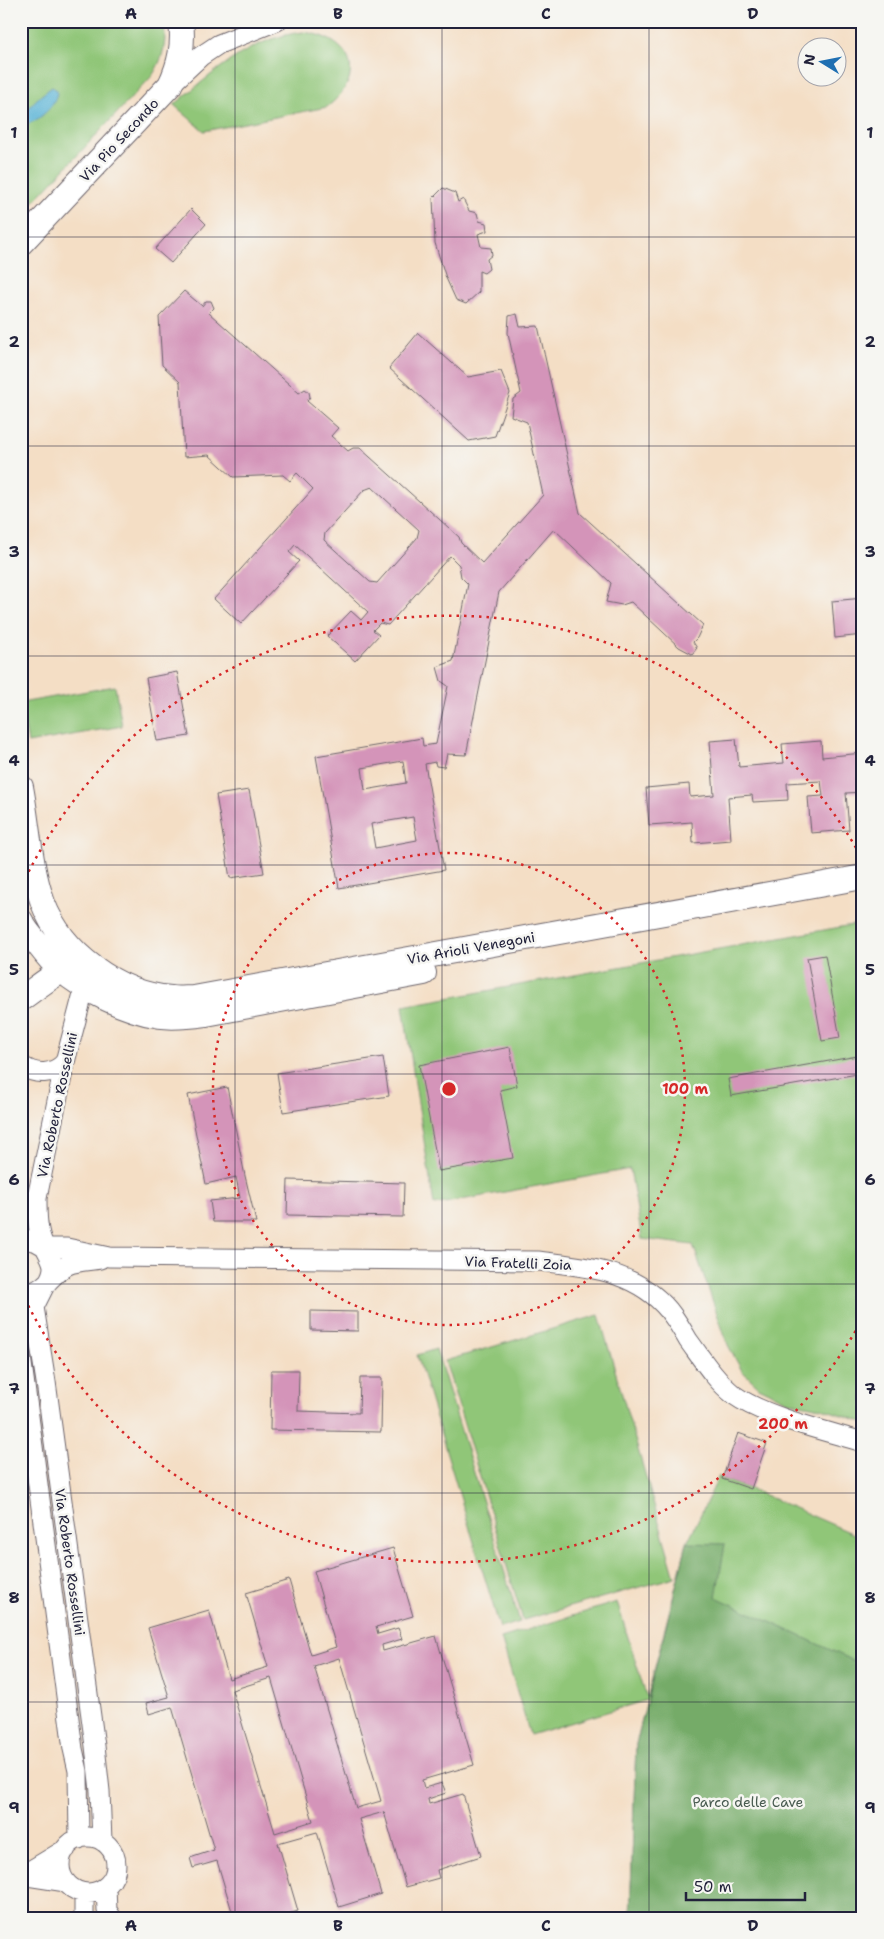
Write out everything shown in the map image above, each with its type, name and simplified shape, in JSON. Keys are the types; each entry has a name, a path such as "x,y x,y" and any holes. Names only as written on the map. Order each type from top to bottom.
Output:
{"main road":[{"name":"Via Pio Secondo","path":"21,243 170,85 179,66 182,51 183,34 181,21"},
{"path":"21,787 25,858 37,882 50,918 72,948 86,960"},
{"name":"Via Arioli Venegoni","path":"86,960 102,973 134,989 170,998 194,998 863,877"},
{"name":"Via Arioli Venegoni","path":"85,986 98,995 138,1011 161,1016 182,1017 216,1013 863,891"},
{"path":"21,921 52,962 61,971 85,986 86,960"},
{"path":"21,999 43,981 86,960"}],"street":[{"path":"170,85 201,56 219,44 277,21"},
{"name":"Via Roberto Rossellini","path":"85,986 65,1062 37,1198 37,1217 45,1247 53,1264 52,1274 34,1307 46,1382 95,1746 100,1791 102,1841"},
{"path":"21,1065 37,1073 49,1072 60,1068 65,1062"},
{"name":"Via Fratelli Zoia","path":"21,1239 30,1239 45,1247 67,1248 109,1257 538,1261 599,1269 625,1278 646,1289 665,1306 706,1367 734,1395 788,1419 863,1442"},
{"name":"Via Fratelli Zoia","path":"21,1293 33,1292 46,1284 68,1265 109,1257"},
{"name":"Via Roberto Rossellini","path":"21,1356 73,1749 78,1772 72,1844"},
{"path":"22,1875 72,1844 93,1838 102,1841 112,1850 116,1863 114,1876 106,1887 96,1892 84,1893 74,1889 66,1882 60,1868 62,1858 72,1844"},
{"path":"22,1875 66,1882"},
{"path":"106,1887 107,1910 112,1918"},
{"path":"84,1893 84,1918"}],"green space":[{"path":"21,21 163,21 165,43 162,56 152,76 21,215"},
{"path":"303,32 320,36 333,42 343,50 349,60 351,71 348,83 340,95 327,107 204,131 174,105 218,69 249,49 266,41"},
{"path":"115,686 122,726 28,743 21,703"},
{"path":"863,923 863,1422 821,1408 790,1402 759,1387 742,1371 728,1345 693,1245 642,1239 630,1169 434,1205 403,1006"},
{"path":"599,1315 675,1577 523,1620 445,1361"},
{"path":"436,1349 520,1622 500,1628 417,1355"},
{"name":"Parco delle Cave","path":"719,1476 722,1479 751,1489 863,1538 863,1918 630,1918 636,1744 647,1700 530,1735 501,1638 617,1602 647,1698 687,1543"},
{"name":"Parco delle Cave","path":"687,1543 725,1544 716,1597 863,1665 863,1918 630,1918 636,1744"}],"water":[{"path":"52,87 57,90 51,106 42,116 26,124 23,121 30,106"}],"building":[{"path":"443,188 455,193 458,202 463,199 469,211 477,213 479,221 486,223 487,231 478,234 481,247 491,248 492,255 487,259 489,269 484,273 479,271 479,292 466,304 456,300 446,278 435,243 433,198"},
{"path":"191,209 206,224 171,263 155,249"},
{"path":"184,291 202,306 206,301 211,301 214,308 209,313 299,393 305,389 309,392 310,397 307,401 338,428 331,436 348,451 353,448 360,448 459,537 461,543 482,563 543,495 527,422 511,416 513,399 521,393 508,333 509,316 517,314 520,327 538,326 580,513 703,625 693,642 697,648 692,654 679,647 631,602 622,605 606,602 611,583 554,529 499,592 466,755 447,754 444,767 436,766 435,762 425,764 444,870 339,888 316,756 422,738 423,746 436,744 448,686 441,681 437,667 453,661 468,584 461,577 459,565 450,556 388,625 380,623 373,630 379,635 355,661 327,636 351,611 361,620 368,612 295,545 289,552 299,561 241,624 214,599 313,489 297,473 290,481 283,475 233,477 209,455 184,457 180,382 162,365 159,317","holes":["372,487 419,530 417,538 377,583 370,582 324,540 325,533 364,490","403,761 406,783 365,790 362,768","413,817 417,840 375,848 371,824"]},
{"path":"418,333 468,377 501,371 510,393 495,436 469,441 389,368"},
{"path":"863,598 863,635 835,638 832,601"},
{"path":"177,672 189,736 157,741 146,678"},
{"path":"736,739 739,767 784,763 782,744 821,741 822,757 863,753 863,792 846,793 849,830 811,833 808,797 823,796 821,781 787,783 788,800 753,802 752,795 728,797 731,840 693,843 692,822 649,825 646,788 689,784 690,797 714,795 710,741"},
{"path":"249,790 264,873 230,878 216,795"},
{"path":"825,955 840,1038 822,1041 807,958"},
{"path":"510,1047 517,1086 500,1090 513,1158 439,1171 419,1065"},
{"path":"863,1055 863,1073 731,1096 728,1079"},
{"path":"383,1057 389,1096 283,1112 277,1073"},
{"path":"227,1087 256,1222 213,1222 210,1201 240,1198 236,1177 206,1184 188,1095"},
{"path":"288,1180 404,1183 403,1217 287,1215"},
{"path":"311,1311 358,1312 358,1331 311,1330"},
{"path":"271,1370 299,1370 298,1411 359,1413 360,1378 382,1378 381,1432 270,1430"},
{"path":"738,1433 767,1443 751,1489 722,1479"},
{"path":"393,1548 413,1616 376,1627 378,1634 398,1628 402,1639 382,1645 383,1651 436,1636 474,1765 422,1780 424,1788 442,1783 446,1793 428,1799 429,1804 463,1794 481,1856 437,1870 439,1878 406,1887 384,1812 359,1819 381,1894 339,1907 317,1832 278,1843 298,1911 275,1918 234,1918 217,1861 193,1868 190,1858 214,1850 172,1707 149,1714 146,1703 169,1697 148,1628 209,1610 229,1679 268,1667 246,1593 289,1580 311,1655 336,1647 314,1571","holes":["339,1658 381,1801 356,1808 314,1666","271,1678 313,1821 275,1833 232,1690"]}]}
